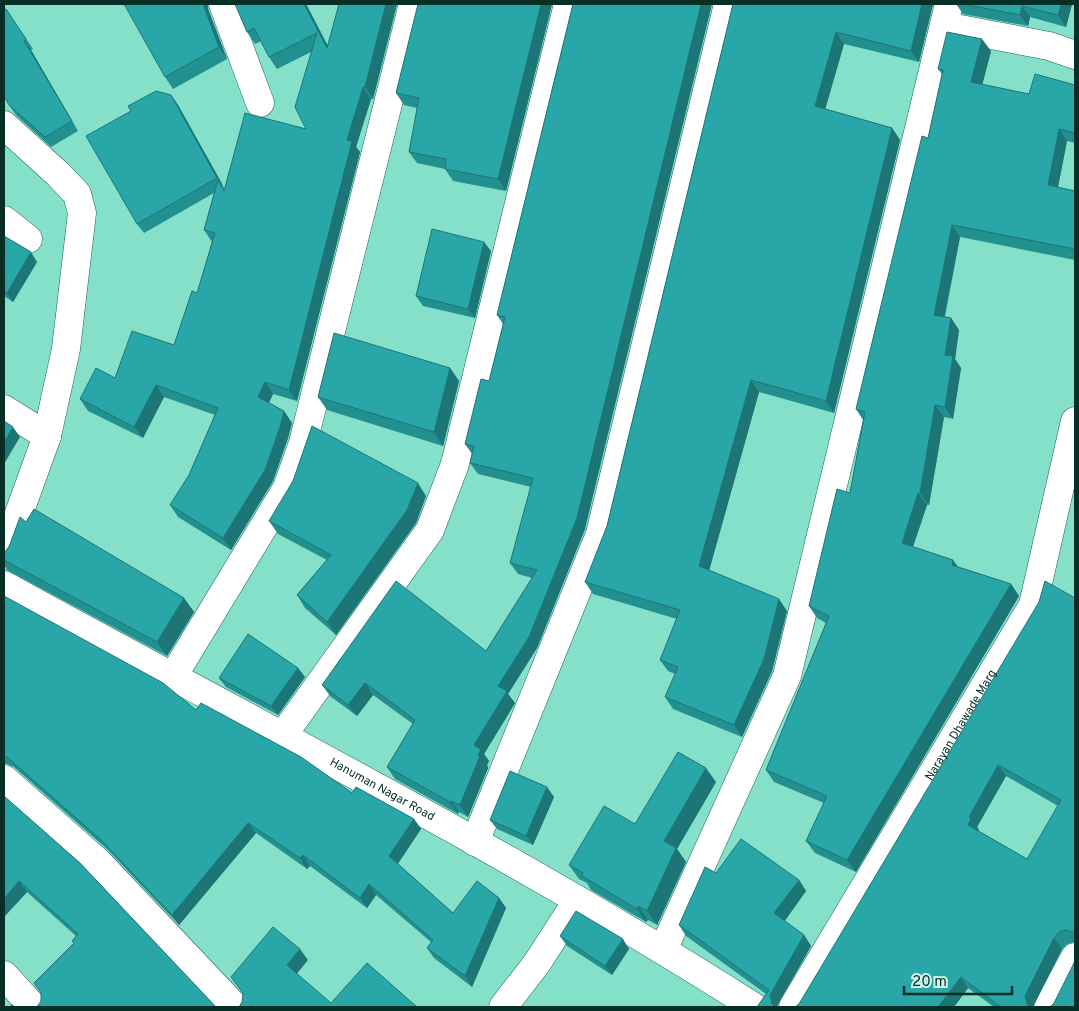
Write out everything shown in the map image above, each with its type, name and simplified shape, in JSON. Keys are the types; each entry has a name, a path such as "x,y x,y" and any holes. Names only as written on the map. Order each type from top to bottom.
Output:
{"street":[{"path":"223,4 260,103"},
{"path":"172,678 287,488 300,452 413,4"},
{"path":"283,735 430,530 455,464 568,4"},
{"path":"475,842 600,534 728,4"},
{"path":"663,950 787,676 947,15 1075,55"},
{"path":"4,125 77,194 82,213 66,349 47,436 4,555"},
{"path":"4,220 28,239"},
{"path":"4,409 47,436"},
{"name":"Narayan Dhawade Marg","path":"792,1007 1033,605 1075,421"},
{"name":"Hanuman Nagar Road","path":"4,585 172,678 283,735 475,842 663,950 754,1007"},
{"path":"4,779 98,862 235,1007"},
{"path":"503,1007 536,963 577,901"},
{"path":"1048,1007 1075,957"},
{"path":"4,975 33,1007"}],"building":[{"path":"124,4 203,4 219,47 165,77"},
{"path":"235,4 304,4 327,48 339,4 386,4 365,87 363,87 347,140 352,141 289,390 265,382 258,397 284,411 280,427 265,470 223,538 170,505 189,475 218,408 156,385 134,427 80,399 96,368 115,378 132,331 174,345 192,291 197,293 215,233 204,230 218,180 224,191 245,113 306,129 295,107 317,33 269,57 254,28 247,32"},
{"path":"418,4 541,4 498,179 445,169 446,159 409,152 419,98 396,93"},
{"path":"573,4 701,4 577,518 529,637 498,686 507,691 474,745 481,750 478,755 480,756 460,805 450,802 387,767 415,720 365,683 348,705 322,685 396,581 486,651 537,570 510,563 533,478 470,463 474,446 465,444 481,379 489,381 505,317 497,315"},
{"path":"733,4 922,4 911,51 836,32 815,106 892,128 826,401 751,380 699,566 779,599 764,659 734,725 665,697 678,667 660,660 680,610 585,582 607,526"},
{"path":"963,4 1061,4 1058,15 1022,6 1020,15"},
{"path":"6,9 26,39 24,41 72,121 45,137 9,105 4,96 4,10"},
{"path":"947,32 982,39 971,82 1029,94 1035,74 1075,85 1075,133 1059,129 1048,185 1075,191 1075,249 952,225 934,315 951,318 945,355 953,356 945,407 935,405 920,493 918,493 902,543 953,560 952,565 1011,584 847,860 806,841 827,796 766,770 829,616 809,606 837,489 850,493 865,412 856,409 922,136 928,138 943,70 938,69"},
{"path":"156,91 171,95 217,178 137,224 86,136 131,111 128,106"},
{"path":"432,229 484,242 468,309 416,296"},
{"path":"4,236 31,252 7,293 4,291"},
{"path":"334,333 450,368 434,432 318,397"},
{"path":"4,421 13,427 4,442"},
{"path":"312,426 418,483 407,510 327,622 297,595 331,555 269,521 293,481"},
{"path":"34,509 184,598 157,642 4,560 4,553 9,547 20,517 26,522"},
{"path":"1045,581 1075,598 1075,933 1066,930 1059,932 1054,938 1025,996 1030,1007 1001,1007 961,977 938,1007 795,1007 799,1004 1039,602","holes":["998,765 1061,800 1027,859 968,825 971,819 969,817"]},
{"path":"4,596 163,683 196,710 201,703 301,757 352,793 356,787 414,819 389,856 453,913 477,881 499,898 465,976 427,948 433,940 369,884 360,898 303,855 300,858 248,823 172,915 101,840 4,755"},
{"path":"248,634 298,668 271,706 219,678"},
{"path":"678,752 706,768 664,841 676,848 647,911 638,906 637,909 582,876 583,873 569,865 604,806 635,824"},
{"path":"510,771 547,787 526,836 490,820"},
{"path":"4,796 80,863 216,1007 37,1007 41,1001 41,993 34,983 74,943 72,941 78,934 19,881 4,899"},
{"path":"741,839 799,880 774,913 804,935 770,995 772,1004 775,1007 757,1007 769,990 679,925 705,867 716,873"},
{"path":"576,911 623,939 605,966 560,936"},
{"path":"273,927 300,949 287,965 331,1003 367,963 417,1007 239,1007 242,1002 243,993 231,977"},
{"path":"1075,961 1075,1007 1050,1007 1054,1003"}]}
